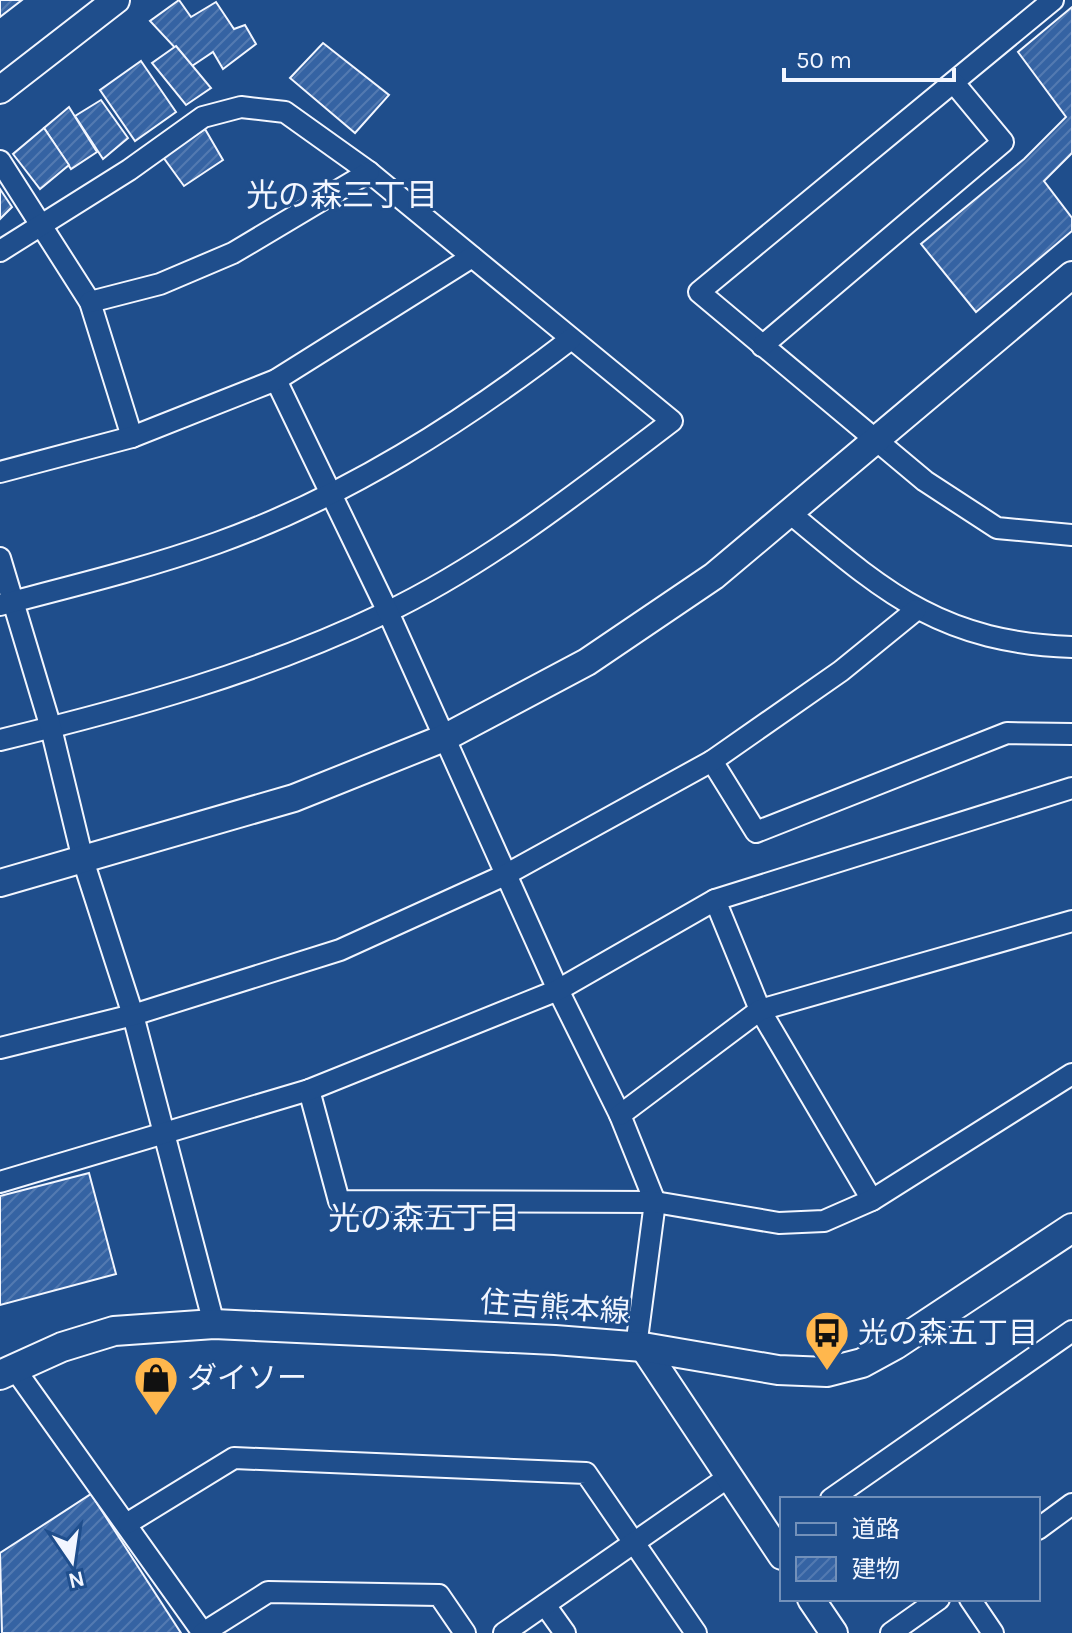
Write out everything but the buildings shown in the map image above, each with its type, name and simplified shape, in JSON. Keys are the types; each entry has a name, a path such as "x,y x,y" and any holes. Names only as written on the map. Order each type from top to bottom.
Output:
{"main road":[{"name":"住吉熊本線","path":"7,1372 62,1347 114,1331 214,1324 555,1340 640,1347 778,1370 827,1372 862,1363 1072,1228"}],"street":[{"path":"0,90 116,0"},
{"path":"1053,0 699,292 925,481 997,528 1071,530"},
{"path":"762,346 1003,142 954,83"},
{"path":"0,251 129,170 203,117 241,107 285,112 369,172 672,421 572,497 490,552 388,612 281,659 179,694 0,740"},
{"path":"0,161 90,302 132,437"},
{"path":"90,302 160,284 233,253 369,172"},
{"path":"0,472 132,437 276,380 472,257"},
{"path":"0,883 294,798 444,738 587,662 714,576 1072,275"},
{"path":"5,604 218,542 330,494 490,401 571,339"},
{"path":"276,380 388,612 558,990 620,1115 655,1202 640,1347 727,1478 779,1543"},
{"path":"791,514 857,569 916,610 964,630 1021,645 1072,647"},
{"path":"0,558 5,604 51,728 83,860 133,1015 214,1324"},
{"path":"0,1048 133,1015 340,950 505,875 712,761 841,671 916,610"},
{"path":"712,761 756,832 1007,733 1072,734"},
{"path":"0,1182 309,1090 558,990 715,900 1072,788"},
{"path":"715,900 760,1010 872,1200"},
{"path":"620,1115 760,1010 1072,921"},
{"path":"309,1090 339,1201 655,1202 779,1223 824,1221 872,1200 1072,1074"},
{"path":"834,1497 1072,1331"},
{"path":"7,1372 128,1523 203,1633 268,1592 439,1595 465,1633"},
{"path":"128,1523 234,1458 586,1473 696,1633"},
{"path":"504,1633 727,1478"},
{"path":"1040,1528 1069,1512"},
{"path":"812,1601 834,1633"},
{"path":"891,1633 936,1601"},
{"path":"971,1601 993,1633"},
{"path":"545,1605 565,1633"}],"place":[{"name":"光の森五丁目","path":"827,1372"},
{"name":"ダイソー","path":"156,1417"}],"district":[{"name":"光の森三丁目","path":"342,195"},
{"name":"光の森五丁目","path":"424,1218"}]}
